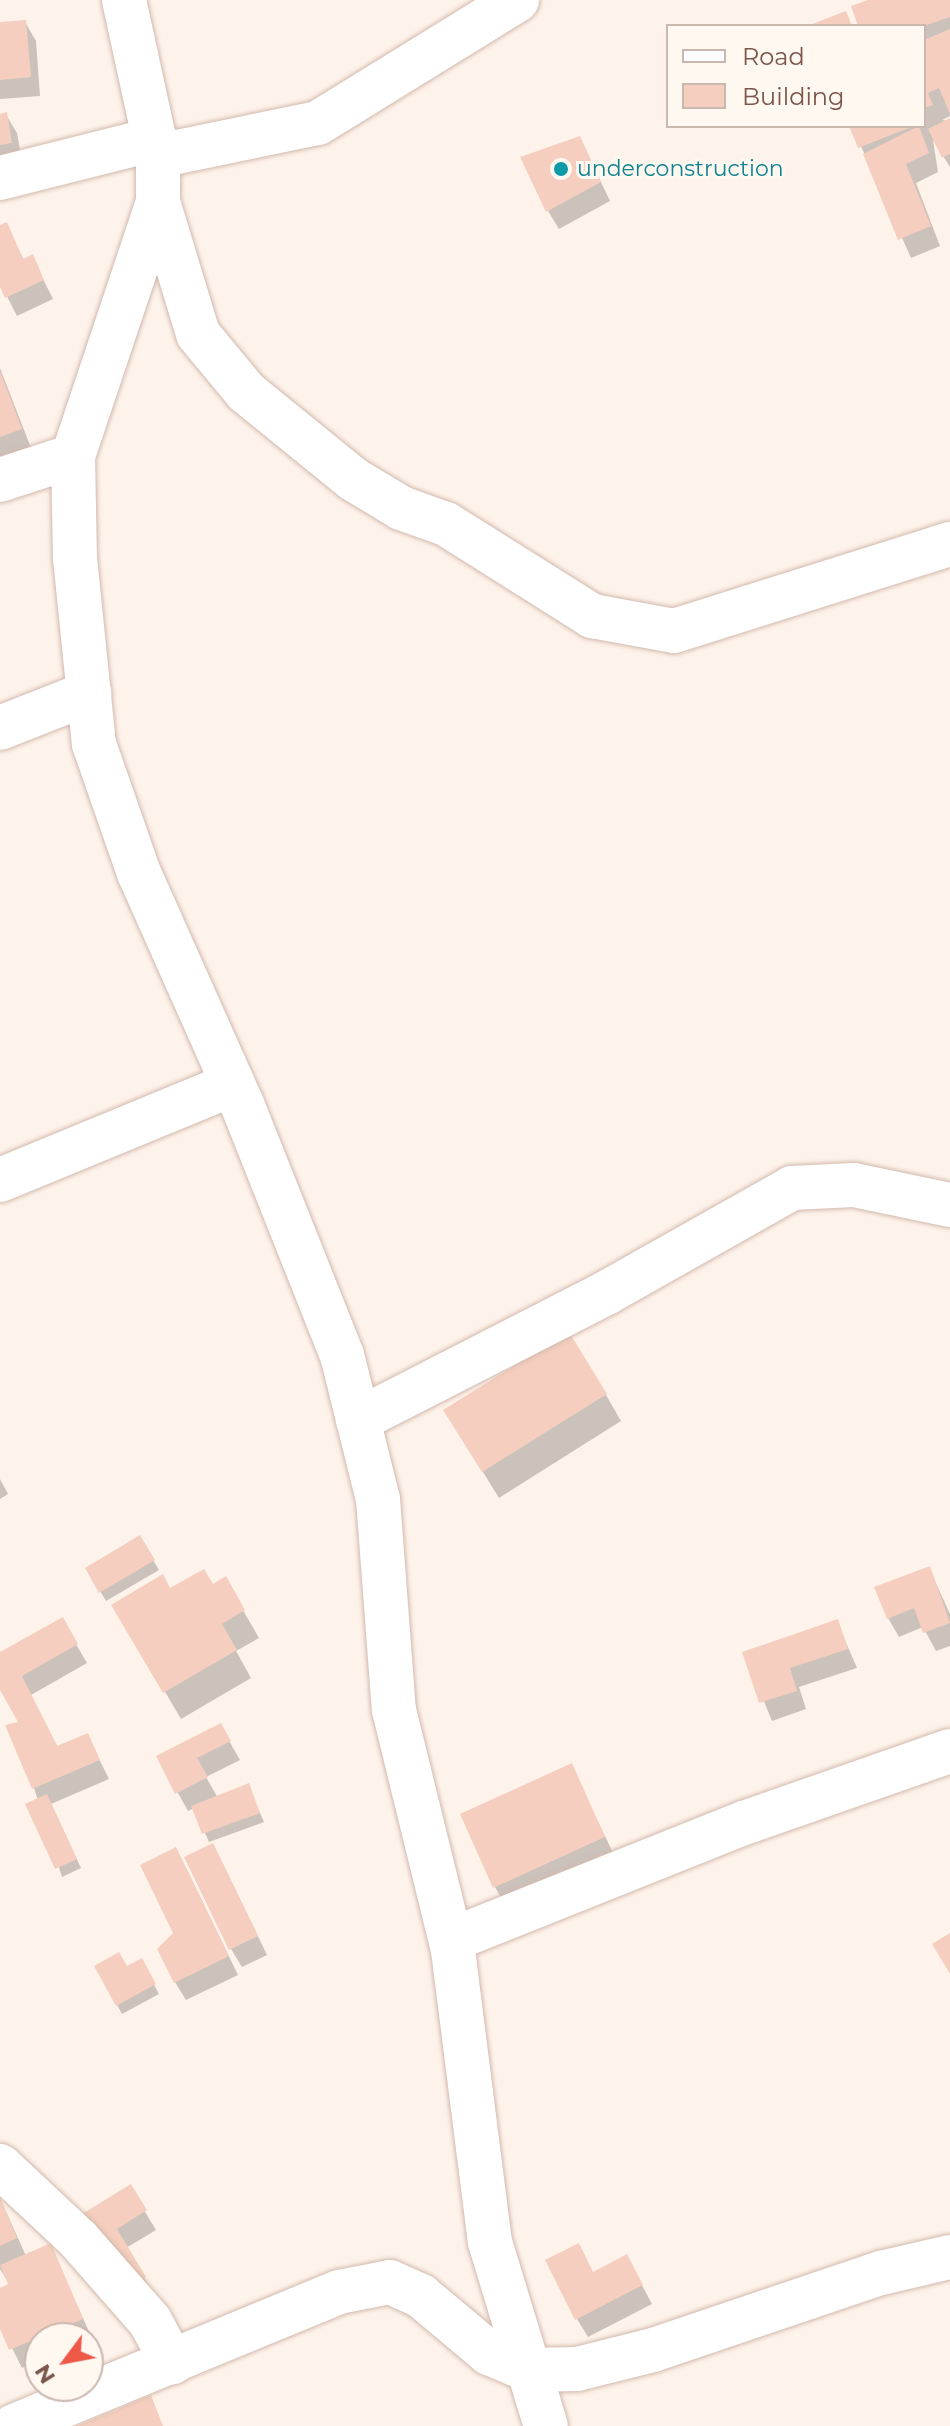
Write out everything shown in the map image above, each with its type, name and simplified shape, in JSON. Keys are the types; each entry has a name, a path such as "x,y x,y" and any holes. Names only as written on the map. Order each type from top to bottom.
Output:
{"street":[{"path":"124,0 156,148 158,202 198,334 246,392 353,479 401,508 446,524 592,616 674,631 950,544"},
{"path":"0,178 156,148 280,135 318,123 517,0"},
{"path":"158,202 73,456 75,558 94,744 118,819 233,1084 342,1355 378,1499 394,1710 451,1940 490,2242 546,2426"},
{"path":"0,480 73,456"},
{"path":"0,728 89,693"},
{"path":"0,1180 52,1154 233,1084"},
{"path":"358,1420 606,1293 792,1188 854,1185 950,1205"},
{"path":"451,1940 744,1823 950,1751"},
{"path":"0,2166 79,2240 150,2321 172,2362"},
{"path":"11,2418 172,2362 339,2292 390,2282 413,2291 489,2353 529,2370 577,2369 653,2350 881,2273 950,2257"}],"building":[{"path":"868,0 950,0 950,17 926,25 857,24 851,6"},
{"path":"846,11 851,24 812,24"},
{"path":"26,20 31,77 0,80 0,22"},
{"path":"950,29 950,114 939,88 928,93 933,105 926,107 926,39"},
{"path":"7,112 12,143 0,145 0,114"},
{"path":"950,118 950,154 942,158 928,129"},
{"path":"850,128 909,128 858,148"},
{"path":"920,128 929,153 906,164 931,226 898,240 863,154"},
{"name":"underconstruction","path":"580,136 601,182 546,212 520,157"},
{"path":"7,222 23,259 33,254 44,280 5,298 0,287 0,225"},
{"path":"0,371 22,429 0,437"},
{"path":"569,1332 607,1394 482,1472 443,1410"},
{"path":"140,1535 155,1560 99,1593 85,1568"},
{"path":"930,1566 950,1623 923,1633 914,1608 887,1619 874,1587"},
{"path":"204,1569 213,1584 226,1576 245,1610 222,1624 237,1650 163,1693 111,1605 163,1574 170,1588"},
{"path":"63,1617 78,1644 22,1676 57,1746 88,1733 100,1760 32,1789 5,1725 18,1722 0,1690 0,1652"},
{"path":"838,1619 848,1649 790,1668 797,1691 759,1703 742,1652"},
{"path":"221,1723 231,1741 197,1758 208,1777 175,1794 156,1756"},
{"path":"572,1763 605,1837 493,1888 460,1814"},
{"path":"249,1783 260,1813 202,1834 191,1806"},
{"path":"47,1794 77,1859 55,1869 25,1804"},
{"path":"213,1843 258,1936 229,1950 184,1857"},
{"path":"176,1847 229,1956 174,1983 157,1949 173,1933 140,1865"},
{"path":"950,1933 950,1974 932,1944"},
{"path":"119,1952 127,1966 142,1958 156,1984 116,2006 94,1966"},
{"path":"131,2184 147,2210 117,2229 146,2277 115,2297 69,2222"},
{"path":"0,2197 17,2238 0,2246"},
{"path":"51,2243 83,2319 76,2322 24,2322 24,2344 9,2350 0,2329 0,2288 8,2284 0,2265"},
{"path":"579,2243 593,2272 627,2254 643,2285 575,2320 545,2260"},
{"path":"151,2395 163,2426 77,2426"}],"place":[{"name":"underconstruction","path":"561,169"}]}
